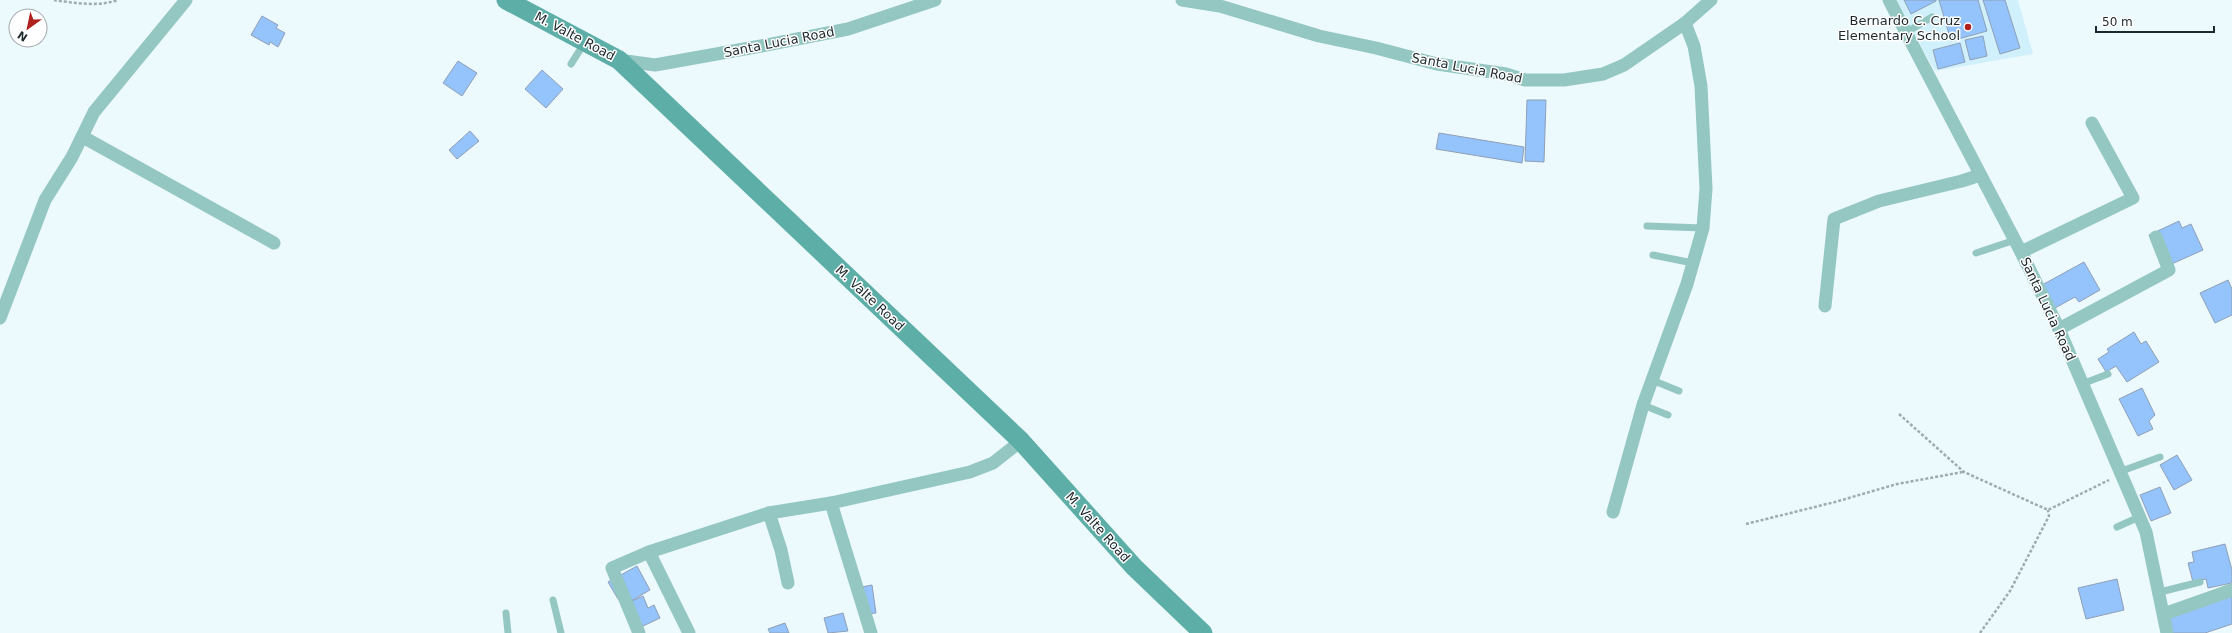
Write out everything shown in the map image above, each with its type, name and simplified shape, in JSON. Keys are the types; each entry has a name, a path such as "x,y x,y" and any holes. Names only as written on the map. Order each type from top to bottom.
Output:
{"main road":[{"name":"M. Valte Road","path":"506,0 619,60 1021,441 1134,567 1203,633"}],"street":[{"path":"0,318 45,200 83,137 94,112 186,0"},
{"name":"Santa Lucia Road","path":"619,60 655,65 761,46 848,29 935,0"},
{"name":"Santa Lucia Road","path":"1182,0 1220,6 1319,36 1376,48 1437,64 1506,74 1525,80 1564,80 1603,74 1624,65 1685,23 1711,0"},
{"name":"Santa Lucia Road","path":"1889,0 2015,240 2059,329 2146,532 2160,592 2167,633"},
{"path":"1613,512 1643,406 1693,263 1703,228 1706,181 1701,86 1694,46 1685,23"},
{"path":"2021,252 2132,198 2092,123"},
{"path":"83,137 274,243"},
{"path":"1825,306 1834,219 1879,201 1962,181 1980,174"},
{"path":"2059,329 2169,270 2156,237"},
{"path":"639,633 612,568 649,552 769,513 832,503 970,472 993,463 1021,441"},
{"path":"832,503 871,633"},
{"path":"769,513 781,550 788,584"},
{"path":"649,552 689,633"},
{"path":"2164,614 2232,590"}],"lane":[{"path":"1907,32 1932,17"},
{"path":"571,64 585,42"},
{"path":"1647,226 1703,228"},
{"path":"1976,253 2015,240"},
{"path":"1653,255 1693,263"},
{"path":"2082,384 2108,374"},
{"path":"1652,380 1679,391"},
{"path":"1643,406 1668,415"},
{"path":"2120,474 2160,457"},
{"path":"2117,527 2140,517"},
{"path":"2160,592 2200,582"},
{"path":"553,600 561,633"},
{"path":"506,613 508,633"}],"path":[{"path":"54,0 82,3 110,3 118,0"},
{"path":"1899,414 1964,472 2048,510"},
{"path":"1746,524 1835,502 1896,484 1964,472"},
{"path":"2048,510 2120,474"},
{"path":"1980,633 2010,590 2049,516 2048,510"}],"shaded area":[{"name":"Bernardo C. Cruz Elementary School","path":"1895,0 2018,0 2033,54 1935,71"}],"building":[{"path":"1904,0 1936,0 1936,1 1911,14"},
{"path":"1939,0 1978,0 1987,31 1951,41"},
{"path":"1983,0 2005,0 2020,48 2000,54"},
{"path":"262,16 278,25 276,28 285,33 278,47 270,42 269,45 251,35"},
{"path":"1983,36 1987,56 1970,60 1965,40"},
{"path":"1960,43 1965,62 1938,69 1933,50"},
{"path":"458,61 477,73 462,96 443,83"},
{"path":"542,70 563,89 546,108 525,89"},
{"path":"1527,100 1546,100 1544,162 1525,161"},
{"path":"470,131 479,141 457,159 449,150"},
{"path":"1439,133 1524,147 1522,163 1436,149"},
{"path":"2179,221 2182,228 2191,224 2203,250 2165,267 2149,235"},
{"path":"2084,262 2100,290 2079,302 2075,297 2055,308 2042,285"},
{"path":"2228,280 2232,289 2232,315 2215,323 2200,293"},
{"path":"2134,332 2141,344 2146,341 2159,362 2127,382 2116,366 2106,372 2098,359 2109,352 2107,349"},
{"path":"2142,388 2155,415 2149,421 2153,429 2138,436 2119,399"},
{"path":"2177,455 2192,480 2174,490 2160,465"},
{"path":"2160,487 2171,513 2151,521 2140,495"},
{"path":"2225,544 2232,570 2232,583 2208,588 2206,579 2193,582 2188,563 2194,562 2192,552"},
{"path":"637,566 650,590 631,601 618,599 608,582"},
{"path":"2117,579 2124,610 2086,619 2078,588"},
{"path":"872,585 876,613 860,615 856,588"},
{"path":"643,596 648,608 654,605 660,618 641,627 630,602"},
{"path":"2232,596 2232,624 2205,633 2170,633 2168,618"},
{"path":"843,613 848,631 828,633 824,618"},
{"path":"785,623 789,633 770,633 768,629"}],"place":[{"name":"Bernardo C. Cruz Elementary School","path":"1968,27"}]}
